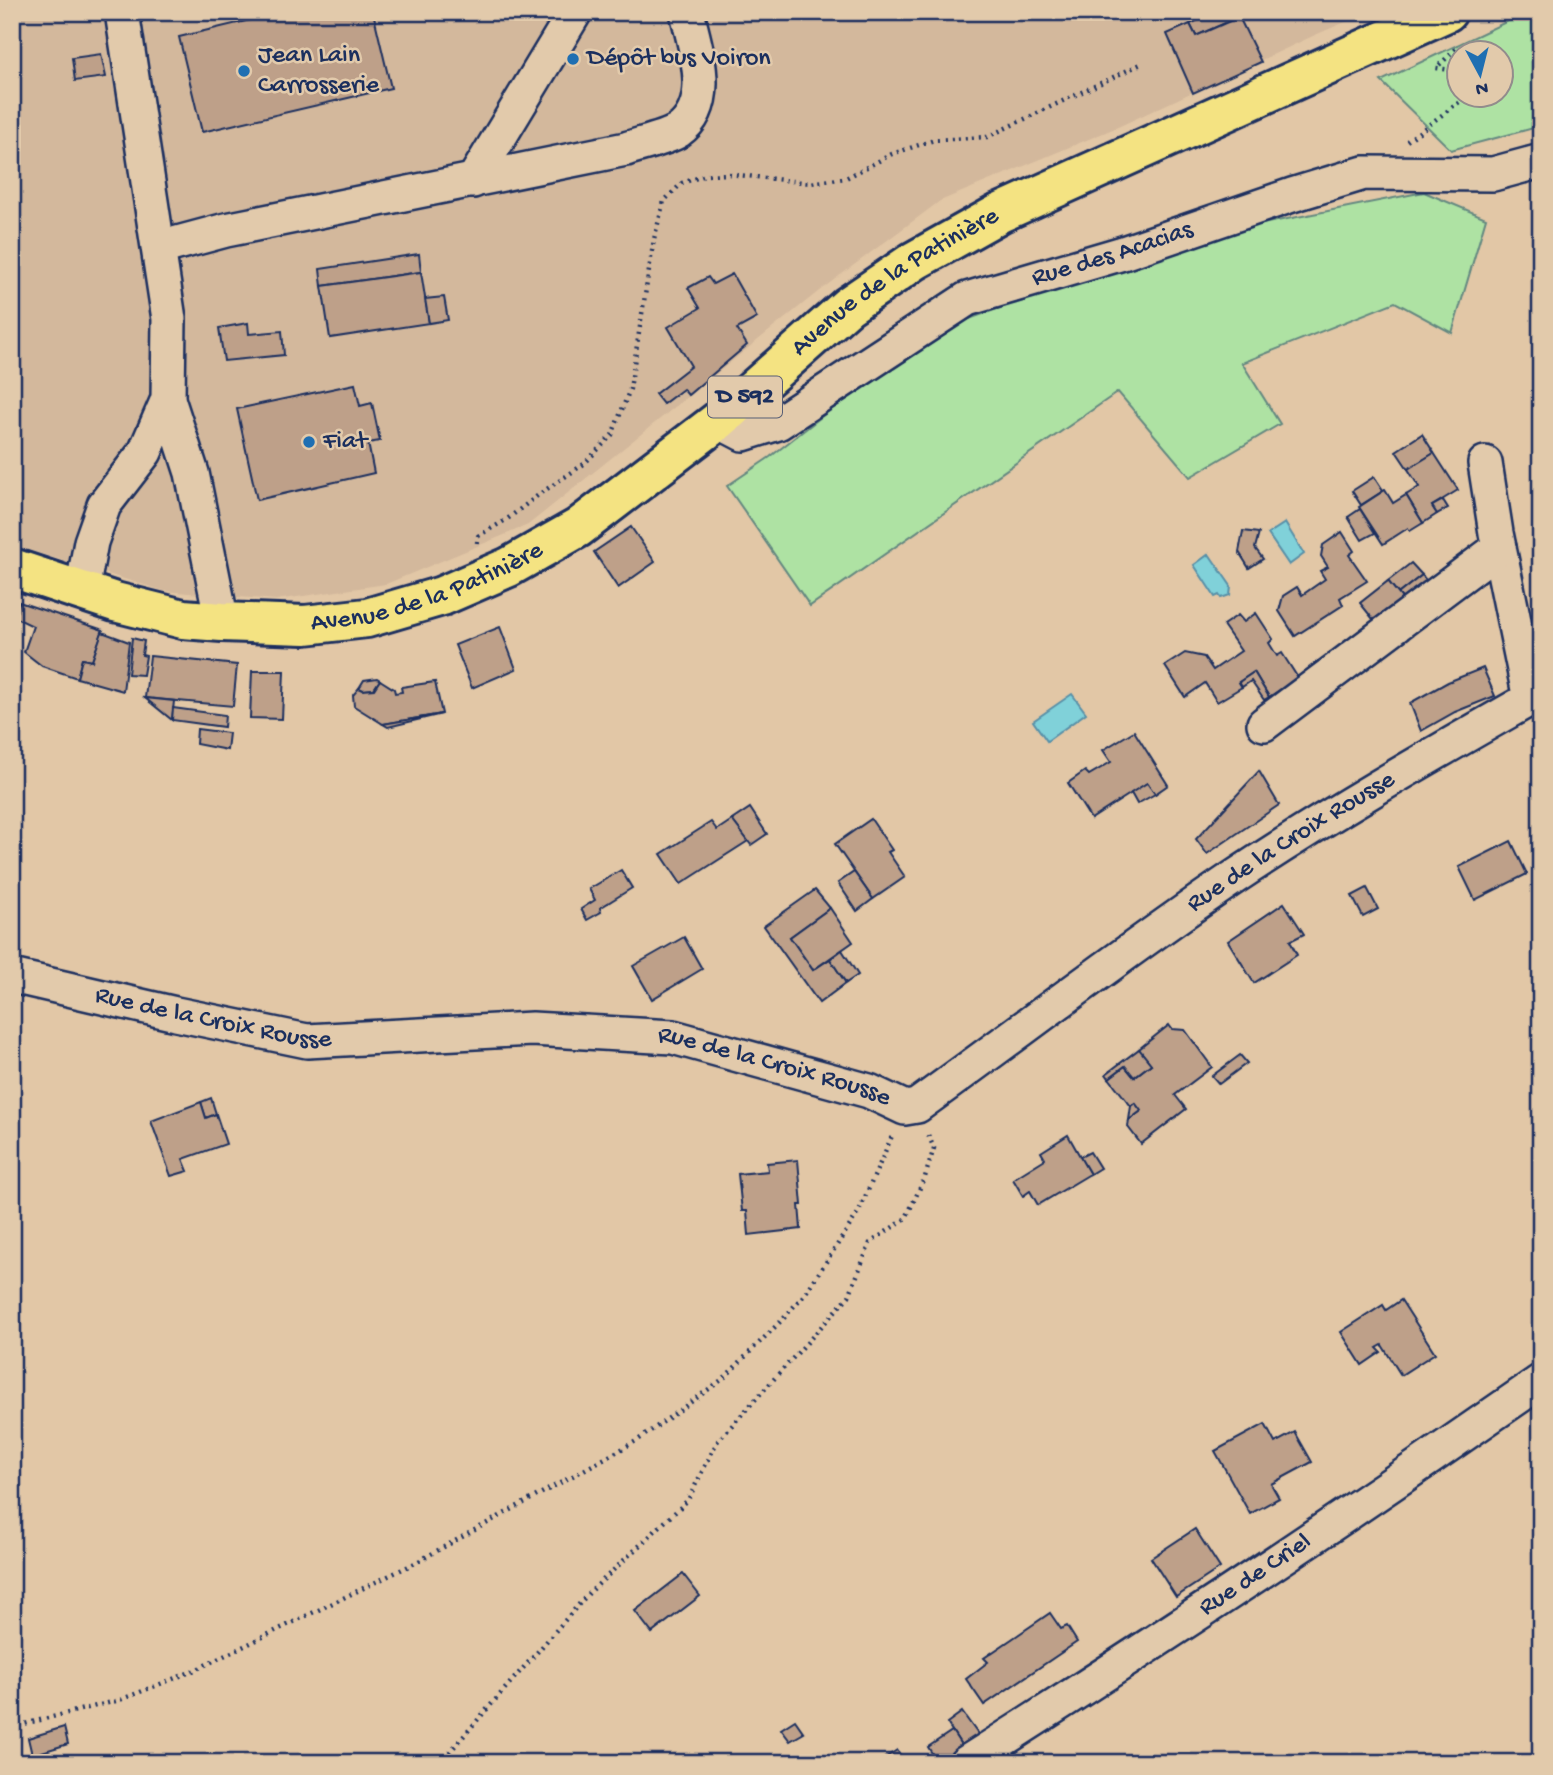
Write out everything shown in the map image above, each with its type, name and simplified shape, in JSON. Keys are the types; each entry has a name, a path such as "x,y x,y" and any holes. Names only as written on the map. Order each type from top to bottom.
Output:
{"main road":[{"name":"Avenue de la Patinière","path":"12,568 115,602 183,619 222,622 305,625 367,618 442,596 509,567 578,528 718,421 848,306 914,261 1000,213 1454,28"}],"street":[{"path":"122,12 169,319 169,399 192,473 222,622"},
{"path":"473,181 575,12"},
{"path":"159,248 226,230 626,149 677,131 692,114 700,95 699,64 687,12"},
{"name":"Rue des Acacias","path":"718,421 743,433 778,423 967,299 1123,253 1292,195 1364,173 1493,174 1541,161"},
{"path":"82,591 91,542 104,505 145,452 169,399"},
{"path":"1485,463 1499,548 1535,697"},
{"path":"1264,724 1499,548"},
{"name":"Rue de la Croix Rousse","path":"12,976 307,1041 532,1029 673,1037 869,1091 911,1107 1232,879 1369,791 1535,697"},
{"name":"Rue de Criel","path":"966,1763 1138,1655 1352,1513 1541,1381"}],"path":[{"path":"1444,50 1436,68 1444,69"},
{"path":"475,582 478,536 506,520 584,464 612,435 630,389 653,239 664,201 682,183 706,175 727,174 811,183 846,178 892,154 934,139 987,137 1143,63"},
{"path":"1406,142 1451,108"},
{"path":"12,1727 120,1700 194,1671 413,1564 638,1440 723,1379 807,1291 858,1213 911,1107"},
{"path":"440,1763 588,1594 688,1500 717,1443 849,1296 870,1243 906,1218 925,1177 934,1149 911,1107"}],"shaded area":[{"path":"12,12 1369,12 1120,126 940,201 819,291 528,525 386,584 276,600 164,591 12,545"}],"green space":[{"path":"1527,12 1541,12 1541,126 1451,150 1381,81 1444,51 1444,108 1514,108 1514,38 1472,38"},
{"path":"1424,192 1486,218 1452,333 1395,302 1242,363 1280,424 1190,477 1118,392 810,606 727,486 770,457 927,334 1073,282 1247,227"}],"water":[{"path":"1285,523 1304,554 1289,565 1268,534"},
{"path":"1209,554 1231,586 1230,595 1215,597 1194,565"},
{"path":"1072,694 1086,713 1047,741 1033,721"}],"building":[{"path":"284,12 373,12 391,88 202,132 179,37"},
{"path":"1216,12 1250,12 1196,36 1190,24"},
{"path":"1239,17 1261,62 1193,93 1167,34 1190,24 1196,36"},
{"path":"101,54 106,77 75,81 72,58"},
{"path":"419,254 421,272 322,286 320,269"},
{"path":"421,272 429,323 330,338 322,286"},
{"path":"732,274 757,318 737,329 747,345 688,395 683,389 663,404 655,394 691,366 668,327 700,308 688,288 708,277 713,284"},
{"path":"444,297 448,320 429,323 425,299"},
{"path":"248,323 249,334 282,331 284,355 224,361 219,328"},
{"name":"Fiat","path":"355,384 360,406 372,403 380,441 368,443 374,473 257,500 237,409"},
{"path":"1422,434 1434,453 1408,469 1396,451"},
{"path":"1434,453 1458,490 1432,506 1437,514 1423,523 1406,495 1419,487 1408,469"},
{"path":"1374,477 1383,491 1361,505 1352,491"},
{"path":"1385,490 1393,503 1406,495 1423,523 1410,531 1408,528 1383,544 1359,507"},
{"path":"1443,500 1448,508 1437,514 1432,506"},
{"path":"1360,509 1375,533 1362,540 1348,517"},
{"path":"631,527 655,562 618,588 594,552"},
{"path":"1243,531 1259,533 1255,548 1263,559 1249,568 1239,552"},
{"path":"1342,532 1354,551 1349,555 1367,581 1340,598 1343,605 1295,636 1279,611 1283,596 1297,587 1302,595 1325,579 1320,571 1328,567 1321,556 1323,545"},
{"path":"1411,563 1422,575 1398,594 1388,581"},
{"path":"1422,575 1433,589 1409,607 1398,594"},
{"path":"1388,581 1409,607 1381,629 1360,603"},
{"path":"19,602 103,630 92,661 82,659 77,678 42,666 24,652 33,626 16,618"},
{"path":"1256,613 1273,639 1269,643 1277,656 1282,653 1298,678 1269,697 1254,672 1239,682 1242,687 1217,702 1205,683 1185,697 1165,666 1185,653 1204,657 1213,670 1241,651 1223,625 1238,615 1244,622"},
{"path":"500,627 516,669 472,688 455,645"},
{"path":"102,632 129,642 123,691 77,678 82,659 92,661"},
{"path":"132,638 144,641 142,655 146,656 143,675 128,674"},
{"path":"150,656 237,665 233,706 145,698"},
{"path":"1483,668 1495,696 1455,712 1421,731 1410,703 1448,682"},
{"path":"252,671 284,671 282,719 250,718"},
{"path":"1254,672 1269,697 1264,700 1251,681 1242,687 1239,682"},
{"path":"364,680 380,680 374,689 359,688"},
{"path":"380,680 394,689 395,693 402,692 401,687 435,682 442,714 383,724 354,706 353,695 359,688 374,689"},
{"path":"145,698 174,701 172,720"},
{"path":"173,708 225,715 224,727 172,720"},
{"path":"442,714 388,727 383,724"},
{"path":"197,729 229,733 227,750 196,744"},
{"path":"1134,731 1168,785 1155,794 1147,783 1091,819 1068,783 1085,771 1089,775 1111,762 1103,750"},
{"path":"1259,771 1279,805 1207,854 1196,839"},
{"path":"1147,783 1155,794 1137,804 1131,793"},
{"path":"750,808 767,834 751,845 732,820"},
{"path":"871,819 892,850 888,852 905,877 873,899 835,844"},
{"path":"732,820 748,841 681,884 661,854 711,822 717,830"},
{"path":"1511,841 1527,874 1475,900 1459,867"},
{"path":"621,870 632,888 600,908 601,912 587,920 581,909 595,900 589,889"},
{"path":"854,872 873,899 857,911 838,883"},
{"path":"1367,888 1378,909 1363,917 1352,896"},
{"path":"815,890 830,908 790,937 813,970 830,959 846,983 819,1003 764,926"},
{"path":"1284,903 1304,934 1290,941 1297,955 1254,983 1228,941"},
{"path":"830,908 853,942 813,970 790,937"},
{"path":"684,937 702,969 652,999 633,966"},
{"path":"842,950 858,975 846,983 830,959"},
{"path":"1169,1025 1172,1029 1185,1030 1212,1067 1175,1095 1186,1109 1141,1144 1128,1127 1129,1120 1141,1111 1135,1103 1131,1106 1109,1078 1125,1066 1134,1077 1151,1064 1139,1049"},
{"path":"1139,1049 1151,1064 1134,1077 1125,1066 1109,1078 1106,1074"},
{"path":"1240,1055 1247,1063 1219,1084 1212,1076"},
{"path":"211,1098 216,1114 206,1118 201,1102"},
{"path":"201,1102 206,1118 216,1114 226,1144 183,1159 188,1171 171,1176 151,1121"},
{"path":"1135,1103 1141,1111 1129,1120 1131,1106"},
{"path":"1068,1135 1090,1174 1038,1205 1030,1191 1023,1196 1013,1179 1045,1159 1041,1152"},
{"path":"1090,1152 1100,1168 1090,1174 1080,1157"},
{"path":"798,1160 801,1229 749,1235 747,1211 742,1211 738,1174 768,1171 767,1163"},
{"path":"1401,1300 1435,1353 1401,1375 1382,1345 1377,1348 1381,1352 1362,1365 1341,1332 1383,1305 1386,1310"},
{"path":"1265,1424 1275,1443 1295,1432 1312,1462 1271,1484 1279,1498 1250,1514 1215,1451"},
{"path":"1195,1529 1220,1568 1176,1597 1151,1558"},
{"path":"683,1574 700,1596 652,1633 635,1611"},
{"path":"1050,1613 1061,1629 1067,1626 1077,1642 984,1705 966,1679 988,1662 984,1658"},
{"path":"962,1712 980,1737 963,1748 947,1723"},
{"path":"795,1720 804,1733 790,1741 781,1729"},
{"path":"64,1727 68,1744 32,1755 28,1738"},
{"path":"952,1731 963,1748 938,1763 928,1747"},
{"path":"897,1750 906,1763 877,1763"},
{"path":"1541,1752 1541,1763 1523,1763"}],"place":[{"name":"Dépôt bus Voiron","path":"573,59"},
{"name":"Jean Lain Carrosserie","path":"244,71"},
{"name":"Fiat","path":"309,442"}]}
